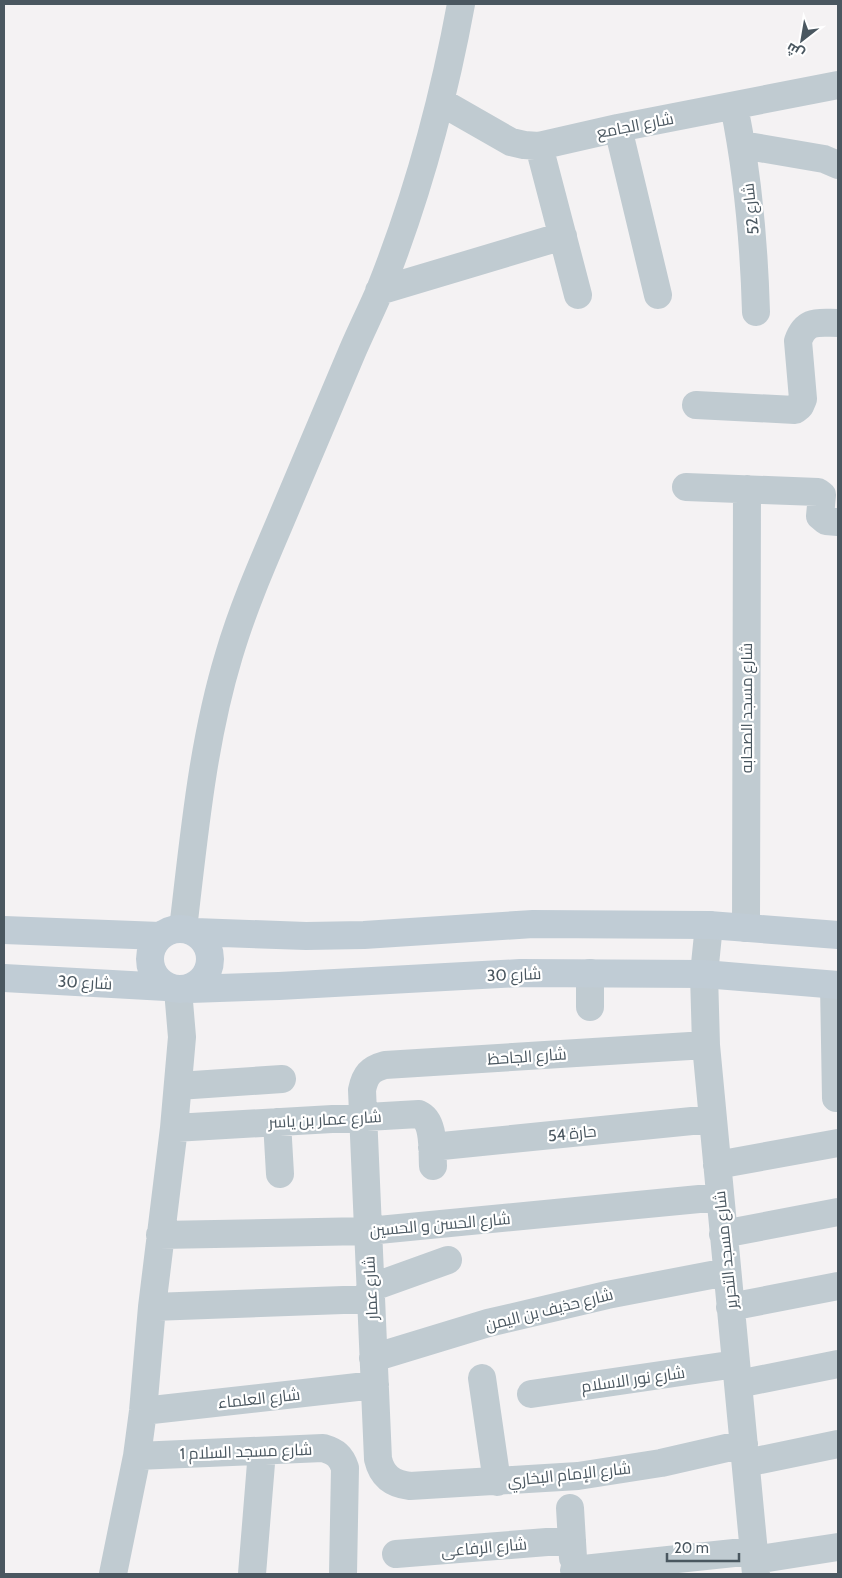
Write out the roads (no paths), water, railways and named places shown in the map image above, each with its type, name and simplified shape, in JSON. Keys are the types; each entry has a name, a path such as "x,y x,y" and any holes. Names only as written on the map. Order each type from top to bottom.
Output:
{"street":[{"path":"179,932 199,794 213,720 229,654 250,595 379,291 402,230 423,167 440,102 461,4"},
{"name":"شارع الجامع","path":"440,102 510,142 539,146 618,128 838,85"},
{"name":"شارع 52","path":"734,106 750,200 756,312"},
{"path":"618,128 658,295"},
{"path":"742,145 824,159 838,165"},
{"path":"539,146 578,295"},
{"path":"379,291 563,236"},
{"path":"696,405 795,410 803,400 798,341 801,333 813,323 838,323"},
{"path":"686,487 818,492 822,495 820,516 826,521 838,522"},
{"name":"شارع مسجد الصحابه","path":"746,928 747,489"},
{"path":"4,930 306,936 364,935 533,924 709,925 838,935"},
{"name":"شارع مسجد التحرير","path":"709,925 704,974 706,1045 754,1562"},
{"path":"179,932 204,940 210,950 211,962 208,974 200,983 178,989 157,979 151,969 150,957 153,945 179,932"},
{"name":"شارع 30","path":"4,978 178,989 288,986 520,973 590,973 704,974 836,985"},
{"path":"590,973 590,1008"},
{"path":"836,985 836,1098"},
{"path":"113,1574 137,1456 143,1411 152,1307 178,1086 182,1037 178,989"},
{"name":"شارع الجاحظ","path":"362,1090 364,1081 369,1073 376,1068 385,1066 706,1045"},
{"path":"178,1086 282,1079"},
{"name":"شارع عمار","path":"362,1090 378,1459 380,1468 392,1482"},
{"name":"شارع عمار بن ياسر","path":"174,1128 413,1114 424,1116 430,1126 432,1157"},
{"name":"حارة 54","path":"432,1157 712,1119"},
{"path":"277,1122 280,1174"},
{"path":"716,1165 838,1143"},
{"name":"شارع الحسن و الحسين","path":"160,1236 368,1231 720,1197"},
{"path":"723,1234 838,1212"},
{"path":"152,1307 370,1293 448,1260"},
{"name":"شارع حذيف بن اليمن","path":"374,1371 488,1323 607,1294 727,1272"},
{"path":"730,1307 838,1286"},
{"name":"شارع نور الاسلام","path":"531,1394 838,1364"},
{"name":"شارع العلماء","path":"143,1411 374,1371"},
{"path":"482,1378 497,1482"},
{"name":"شارع الإمام البخاري","path":"392,1482 410,1486 578,1476 661,1463 838,1444"},
{"name":"شارع مسجد السلام 1","path":"137,1456 323,1448 334,1451 341,1458 345,1468 343,1574"},
{"path":"252,1574 262,1451"},
{"path":"570,1508 574,1572 754,1562 838,1547"},
{"name":"شارع الرفاعى","path":"396,1554 572,1540"}]}
